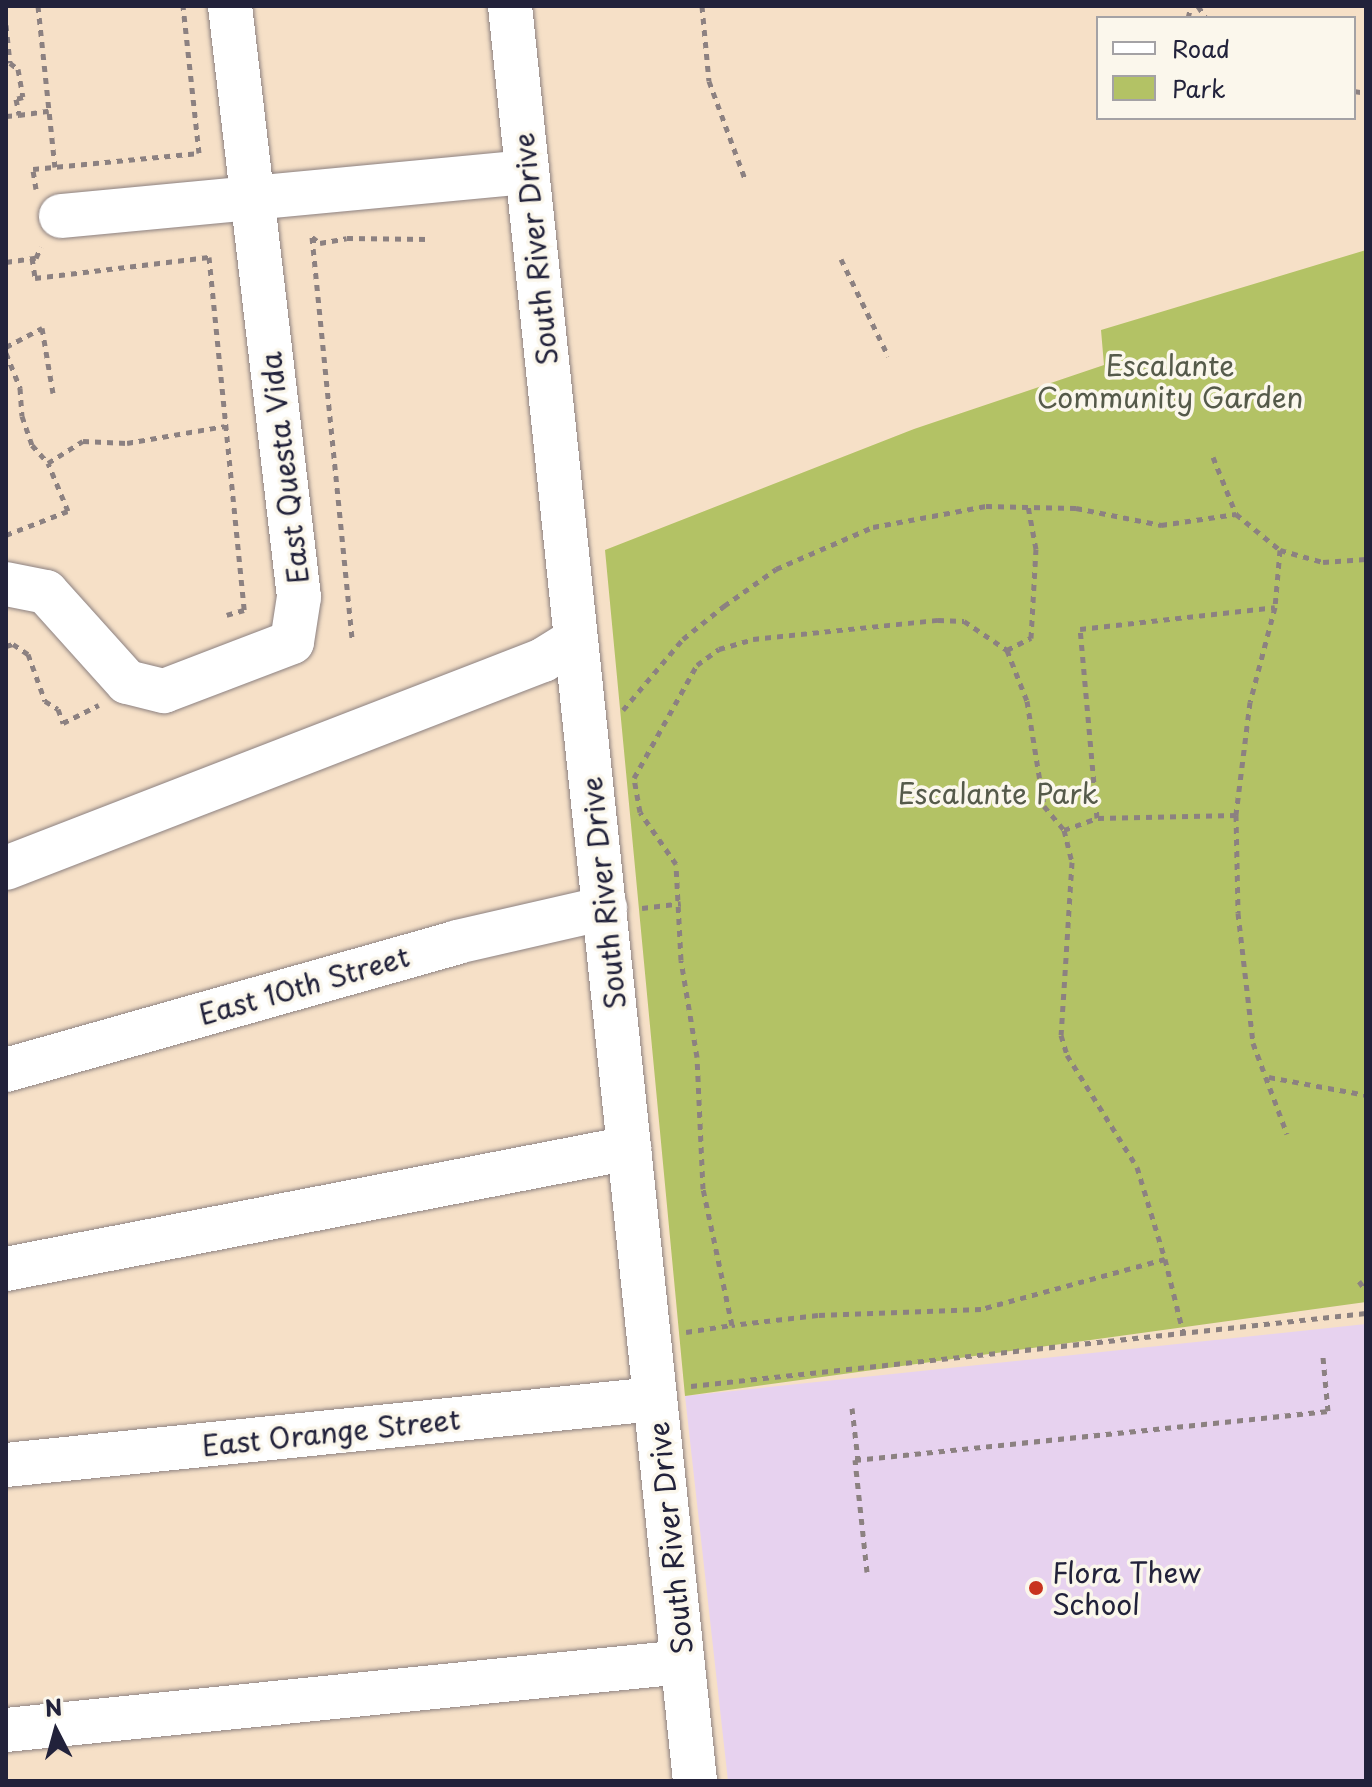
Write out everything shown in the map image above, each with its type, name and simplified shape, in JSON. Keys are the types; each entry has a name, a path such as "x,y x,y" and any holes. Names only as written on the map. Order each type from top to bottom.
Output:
{"street":[{"name":"East Questa Vida","path":"127,682 164,691 292,642 299,597 230,6"},
{"name":"South River Drive","path":"510,6 575,640 617,909 629,1148 668,1393 682,1662 695,1781"},
{"path":"46,214 255,218 444,179 527,172"},
{"path":"6,584 46,592 127,682"},
{"path":"6,868 543,660 575,640"},
{"name":"East 10th Street","path":"6,1070 457,942 617,909"},
{"path":"6,1269 629,1148"},
{"name":"East Orange Street","path":"6,1465 668,1393"},
{"path":"6,1730 682,1662"}],"path":[{"path":"38,6 55,167"},
{"path":"6,262 32,258 42,246 46,214 33,169 199,153 183,6"},
{"path":"702,6 709,81 745,179"},
{"path":"6,25 10,63 18,69 23,97 16,99 19,115"},
{"path":"6,116 49,111"},
{"path":"255,218 307,233 320,243 347,238 429,239"},
{"path":"312,237 352,639"},
{"path":"32,258 35,278 209,257 244,610 227,615"},
{"path":"841,259 888,356"},
{"path":"6,347 42,328 53,393"},
{"path":"6,353 20,388 22,416 32,445 48,463 68,511 6,535"},
{"path":"48,463 83,441 127,443 225,426"},
{"path":"1213,457 1236,514 1280,550 1323,562 1366,559"},
{"path":"610,711 623,710 683,639 776,569 873,527 924,514 1028,506 1076,508 1161,525 1236,514"},
{"path":"1007,650 1031,638 1036,549 1028,506"},
{"path":"1280,550 1275,607 1250,702 1236,815 1238,913 1253,1043 1287,1134"},
{"path":"1097,818 1080,629 1275,607"},
{"path":"732,1325 703,1189 697,1057 681,960 681,903 676,864 640,812 634,778 697,665 719,649 753,639 938,620 964,621 1007,650 1027,701 1044,806 1064,830 1072,862 1061,1035 1067,1055 1137,1167 1183,1332"},
{"path":"6,646 13,644 28,654 45,701 58,709 63,723 92,710 127,682"},
{"path":"1064,830 1097,818 1236,815"},
{"path":"617,909 681,903"},
{"path":"1268,1077 1366,1095"},
{"path":"674,1334 818,1315 981,1309 1165,1259"},
{"path":"1359,1281 1366,1291"},
{"path":"668,1393 1366,1313"},
{"path":"858,1460 1328,1411 1323,1357"},
{"path":"852,1408 867,1572"}],"shaded area":[{"name":"Flora Thew School","path":"1366,1324 1366,1781 728,1781 685,1396"}],"green space":[{"name":"Escalante Park","path":"1366,250 1366,1302 685,1396 605,550 914,429 1104,365 1101,330"}],"place":[{"name":"Flora Thew School","path":"1036,1588"}],"park label":[{"name":"Escalante Community Garden","path":"1170,381"}]}
